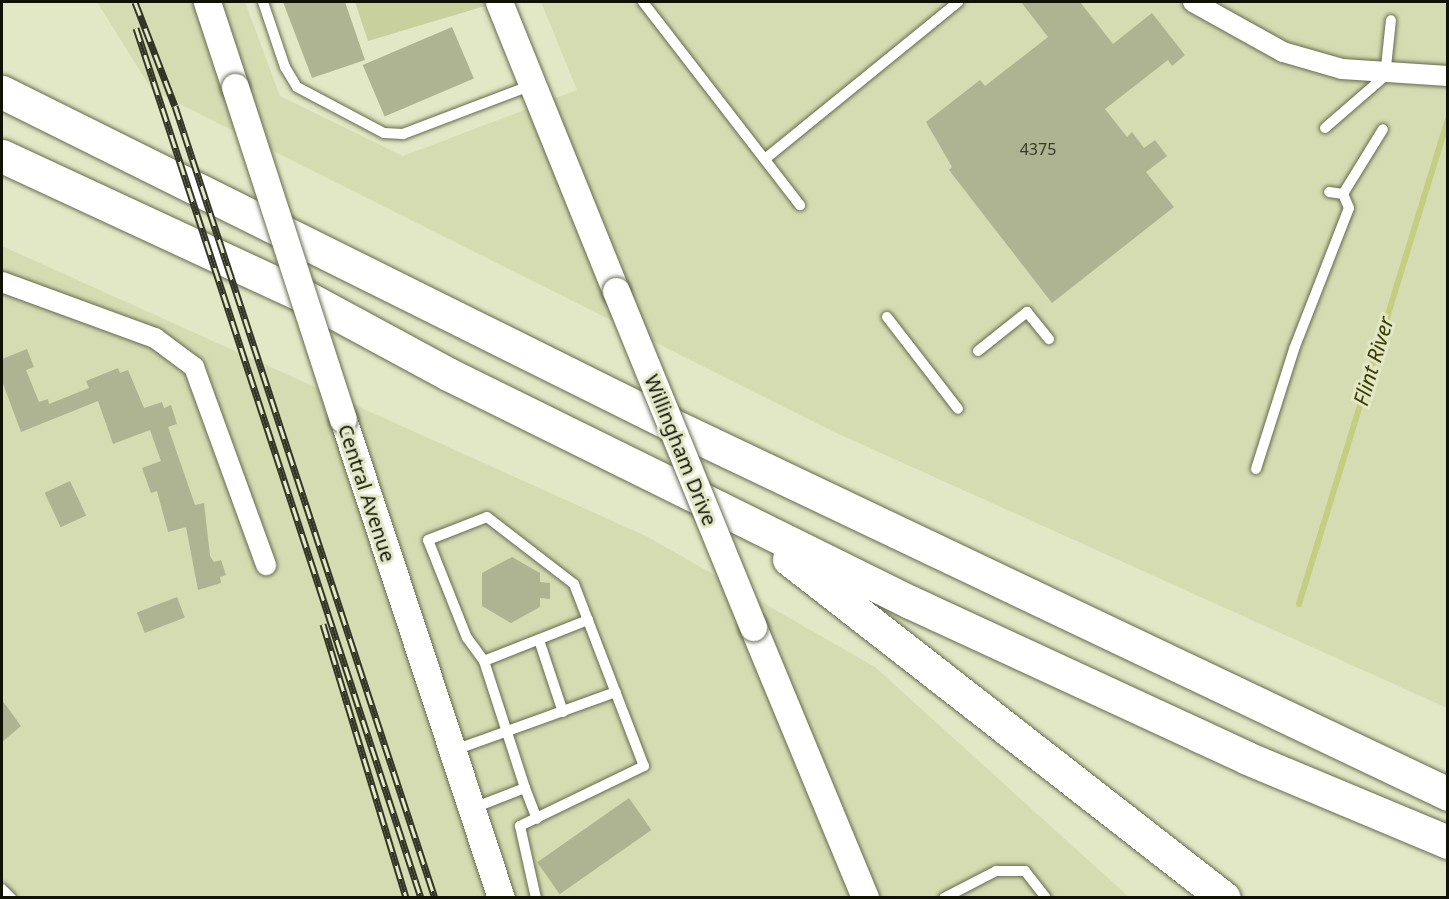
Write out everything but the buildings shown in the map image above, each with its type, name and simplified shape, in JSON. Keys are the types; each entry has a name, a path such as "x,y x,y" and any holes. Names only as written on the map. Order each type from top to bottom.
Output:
{"highway":[{"path":"2,92 670,424 1223,683 1448,794"},
{"path":"2,156 302,295 733,515 1247,758 1448,842"},
{"path":"733,515 1224,897"},
{"path":"1223,683 1448,772"}],"street":[{"name":"Central Avenue","path":"207,2 501,897"},
{"name":"Willingham Drive","path":"498,2 865,897"},
{"path":"1193,2 1283,52 1385,76 1448,76"},
{"path":"2,282 155,338 195,367 266,565"}],"lane":[{"path":"263,2 285,67 297,87 384,132 403,134 532,85"},
{"path":"643,2 800,205"},
{"path":"765,159 958,2"},
{"path":"1325,128 1385,76 1391,20"},
{"path":"1343,194 1383,129"},
{"path":"1329,192 1343,194"},
{"path":"1256,469 1294,349 1349,208 1343,194"},
{"path":"978,351 1027,312 1049,339"},
{"path":"887,317 958,409"},
{"path":"536,897 520,826 537,819 644,766 574,584 487,517 428,540 467,638 484,661 537,819"},
{"path":"484,661 588,620"},
{"path":"539,640 563,712"},
{"path":"452,751 508,733 616,692"},
{"path":"471,809 525,788"},
{"path":"944,897 996,871 1025,871 1046,897"},
{"path":"2,889 11,897"}],"shaded area":[{"path":"97,2 245,2 280,96 403,156 577,90 541,2 1447,2 1447,708 832,431 152,90"},
{"path":"355,2 484,2 485,6 368,41"},
{"path":"2,246 648,537 875,667 1129,897 2,897"}],"waterway":[{"name":"Flint River","path":"1299,604 1448,119"}],"railway":[{"path":"135,2 175,106 435,898"},
{"path":"136,28 421,898"},
{"path":"323,624 406,898"}]}
